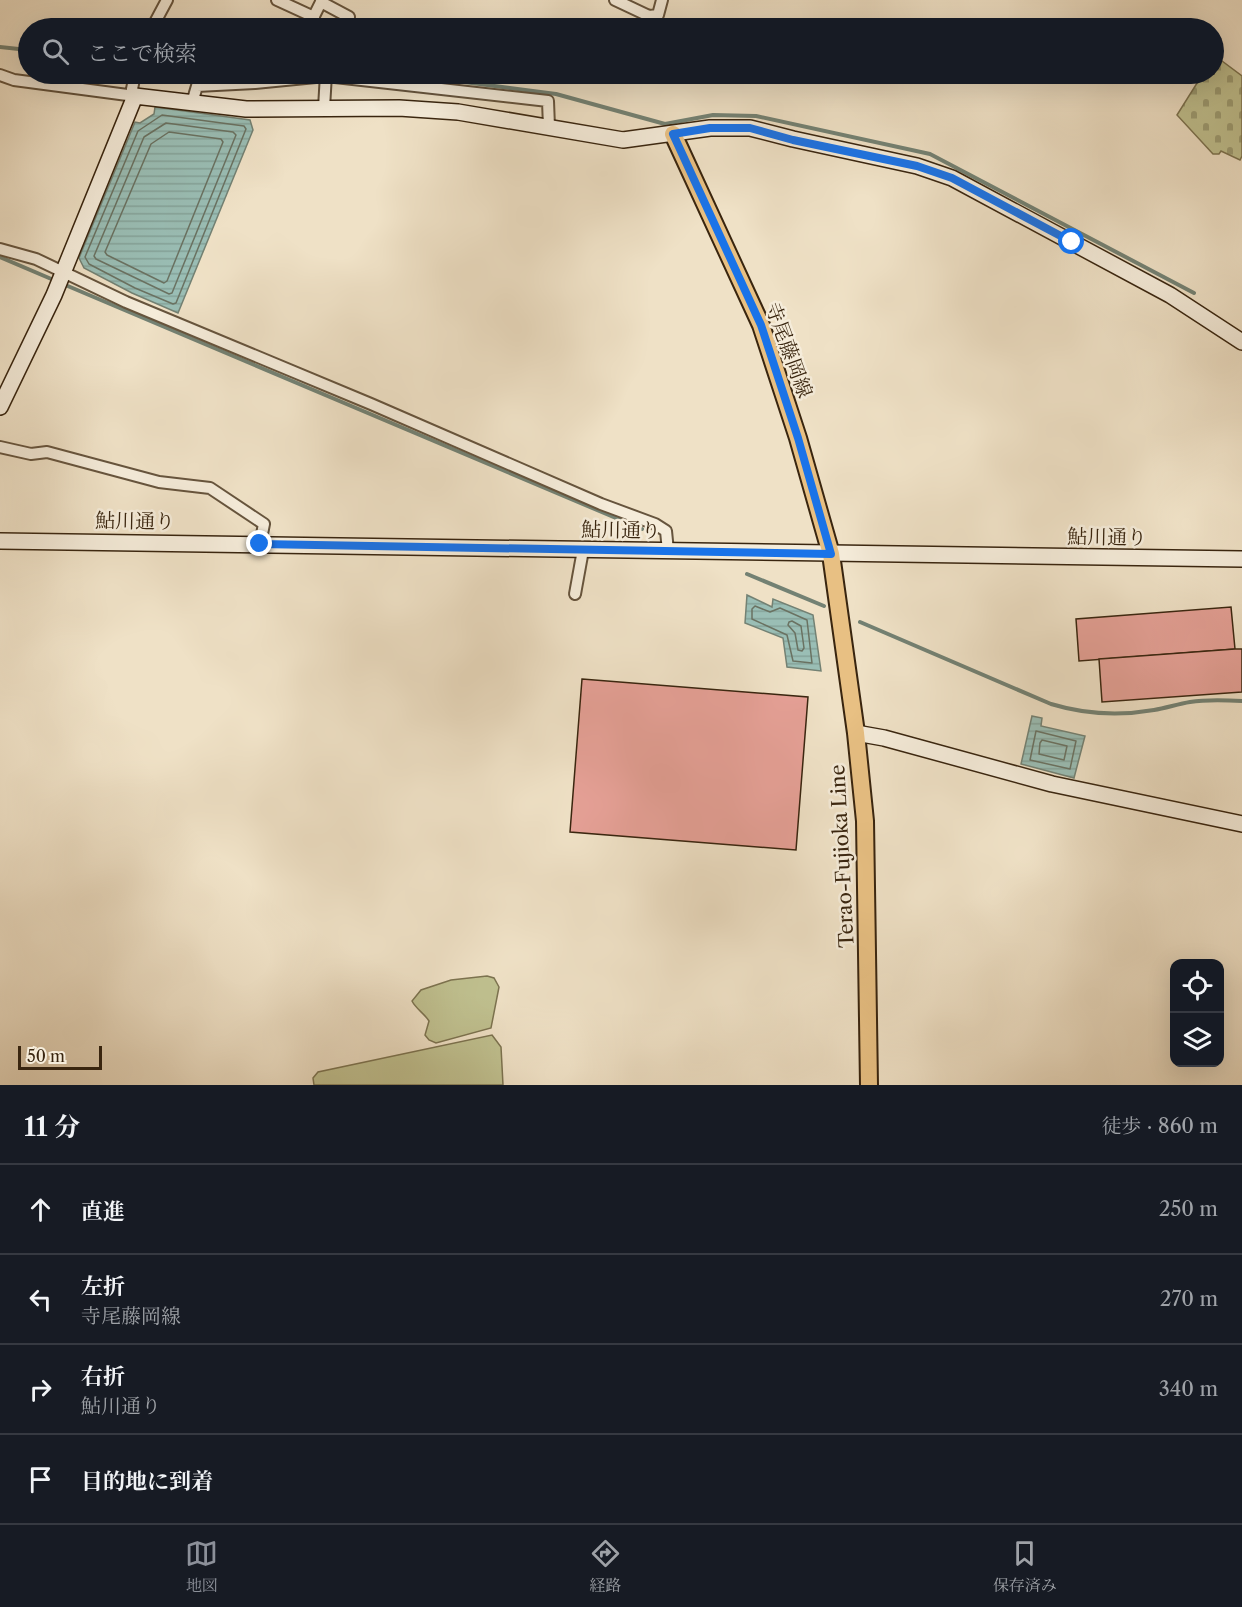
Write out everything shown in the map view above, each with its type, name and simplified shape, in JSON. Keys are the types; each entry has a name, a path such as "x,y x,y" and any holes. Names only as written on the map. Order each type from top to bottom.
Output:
{"main road":[{"name":"寺尾藤岡線","path":"673,134 761,325 798,438 831,554"},
{"name":"Terao-Fujioka Line","path":"831,554 856,733 865,821 870,1085"}],"street":[{"path":"157,18 166,0"},
{"path":"277,0 314,17 322,1 348,18"},
{"path":"615,0 649,16 658,15 662,0"},
{"path":"0,75 18,81"},
{"path":"44,84 246,109 399,108 458,112 623,140 710,128 750,128 793,140 917,166 952,178 1170,295 1242,342"},
{"path":"0,406 54,295 135,96 132,89 133,84"},
{"path":"192,103 197,86 236,84"},
{"path":"324,108 325,84"},
{"path":"403,84 548,101 549,127"},
{"path":"0,249 36,259 62,274 126,302 382,408 601,504 655,524 666,531 668,551"},
{"path":"0,447 31,454 47,452 159,482 210,488 264,524 260,544"},
{"name":"鮎川通り","path":"0,541 1242,560"},
{"path":"575,594 583,550"},
{"path":"856,733 884,738 1052,784 1242,824"}],"green space":[{"path":"1224,62 1242,76 1242,156 1240,160 1221,151 1219,154 1213,154 1177,115 1196,84 1224,84"},
{"path":"487,976 494,978 499,987 491,1028 436,1043 429,1040 425,1035 429,1021 412,1001 421,990 451,980"},
{"path":"492,1035 501,1047 503,1085 314,1085 313,1078 318,1072"}],"water":[{"path":"155,107 250,120 253,130 178,313 132,293 84,268 79,258 135,122 140,123 154,114"},
{"path":"747,595 772,607 773,599 813,615 821,671 787,667 783,638 745,623"},
{"path":"1032,716 1042,718 1041,726 1085,736 1074,778 1021,764"}],"building":[{"path":"1231,607 1235,649 1079,661 1076,619"},
{"path":"1242,649 1242,692 1102,702 1099,659"},
{"path":"582,679 808,697 796,850 570,832"}],"waterway":[{"path":"0,47 18,49"},
{"path":"480,84 556,94 665,124 713,115 756,116 930,154 1194,293"},
{"path":"0,257 56,281"},
{"path":"63,284 642,529"},
{"path":"747,574 824,606"},
{"path":"860,622 1051,704 1064,707 1089,712 1128,713 1197,701 1242,701"}],"route":[{"path":"260,544 831,554 798,438 761,325 673,134 710,128 750,128 793,140 917,166 952,178 1072,242"}]}
